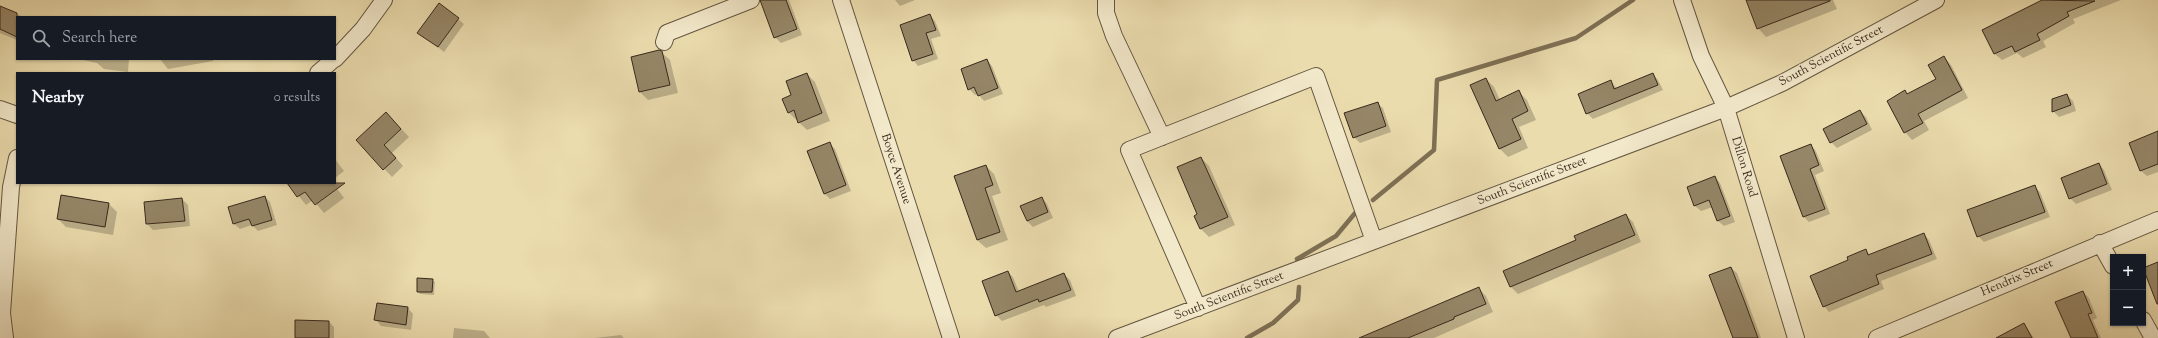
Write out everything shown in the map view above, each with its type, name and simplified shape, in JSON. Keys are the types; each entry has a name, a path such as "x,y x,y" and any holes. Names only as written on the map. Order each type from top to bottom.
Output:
{"street":[{"path":"336,58 363,29 384,0"},
{"path":"664,42 667,33 751,0"},
{"name":"Boyce Avenue","path":"841,0 951,338"},
{"path":"1106,0 1106,13 1114,36 1162,137"},
{"name":"Dillon Road","path":"1682,0 1701,56 1726,108 1796,338"},
{"name":"South Scientific Street","path":"1117,338 1144,334 1198,308 1726,108 1782,83 1936,0"},
{"path":"319,72 334,60"},
{"path":"1198,308 1129,150 1316,76 1374,241"},
{"path":"0,109 16,115"},
{"path":"4,338 2,313 11,187 16,163"},
{"name":"Hendrix Street","path":"1877,338 2100,243 2158,220"},
{"path":"2100,243 2110,261"},
{"path":"2146,325 2153,338"}],"building":[{"path":"760,0 786,0 797,29 774,38"},
{"path":"1746,0 1830,0 1830,1 1757,29"},
{"path":"2042,0 2095,1 2067,12 2069,16 2037,34 2040,40 2015,52 2012,46 1994,54 1982,30"},
{"path":"439,3 459,18 438,47 417,33"},
{"path":"0,6 17,13 16,37 0,29"},
{"path":"930,14 936,30 926,33 933,54 912,61 900,25"},
{"path":"659,50 662,51 670,85 639,92 631,57"},
{"path":"1944,56 1962,90 1918,114 1923,123 1904,133 1887,101 1905,90 1907,94 1936,79 1928,65"},
{"path":"987,59 998,88 978,96 974,87 968,90 961,69"},
{"path":"807,73 822,113 798,123 794,110 788,113 782,99 791,95 786,81"},
{"path":"1653,73 1658,85 1586,114 1578,94 1611,80 1614,89"},
{"path":"1486,78 1496,101 1519,90 1528,111 1512,119 1521,139 1499,149 1470,85"},
{"path":"2067,94 2071,105 2052,112 2052,99"},
{"path":"1378,102 1386,126 1353,138 1344,113"},
{"path":"1860,110 1867,124 1830,143 1823,129"},
{"path":"386,112 401,129 384,145 396,158 383,170 356,140"},
{"path":"2158,131 2158,164 2140,171 2129,143"},
{"path":"830,142 846,185 824,194 807,151"},
{"path":"1811,144 1819,165 1810,169 1825,209 1803,217 1780,156"},
{"path":"1201,157 1228,217 1200,229 1194,216 1197,214 1177,167"},
{"path":"2099,163 2107,184 2069,199 2061,178"},
{"path":"986,165 993,185 985,188 1000,232 977,240 954,176"},
{"path":"1715,176 1730,216 1717,221 1709,200 1694,206 1687,187"},
{"path":"345,183 315,205 305,192 297,197 288,184"},
{"path":"2035,185 2045,212 1977,237 1967,210"},
{"path":"61,195 109,203 105,227 57,219"},
{"path":"265,196 272,220 252,226 249,219 233,224 228,207"},
{"path":"1042,197 1048,212 1027,221 1020,206"},
{"path":"182,198 185,221 146,224 144,202"},
{"path":"1626,214 1635,235 1510,287 1503,271 1576,240 1574,236"},
{"path":"1924,233 1932,254 1876,275 1879,284 1823,307 1810,276 1848,260 1847,257 1866,249 1868,255"},
{"path":"2158,262 2158,304 2146,276 2146,267"},
{"path":"1731,267 1758,338 1733,338 1709,275"},
{"path":"1008,271 1016,292 1064,273 1071,290 1039,302 1038,299 995,316 982,281"},
{"path":"417,278 433,279 432,292 417,292"},
{"path":"1479,287 1486,304 1454,317 1454,319 1408,338 1359,338"},
{"path":"2083,291 2092,313 2088,314 2098,338 2071,338 2055,302"},
{"path":"377,303 408,307 406,325 374,320"},
{"path":"295,320 329,321 329,338 295,338"},
{"path":"2024,323 2032,338 1996,338"}],"waterway":[{"path":"1373,200 1434,150 1437,80 1576,38 1633,0"},
{"path":"1297,259 1336,236 1356,212"},
{"path":"1247,338 1273,323 1298,300 1299,287"}]}
